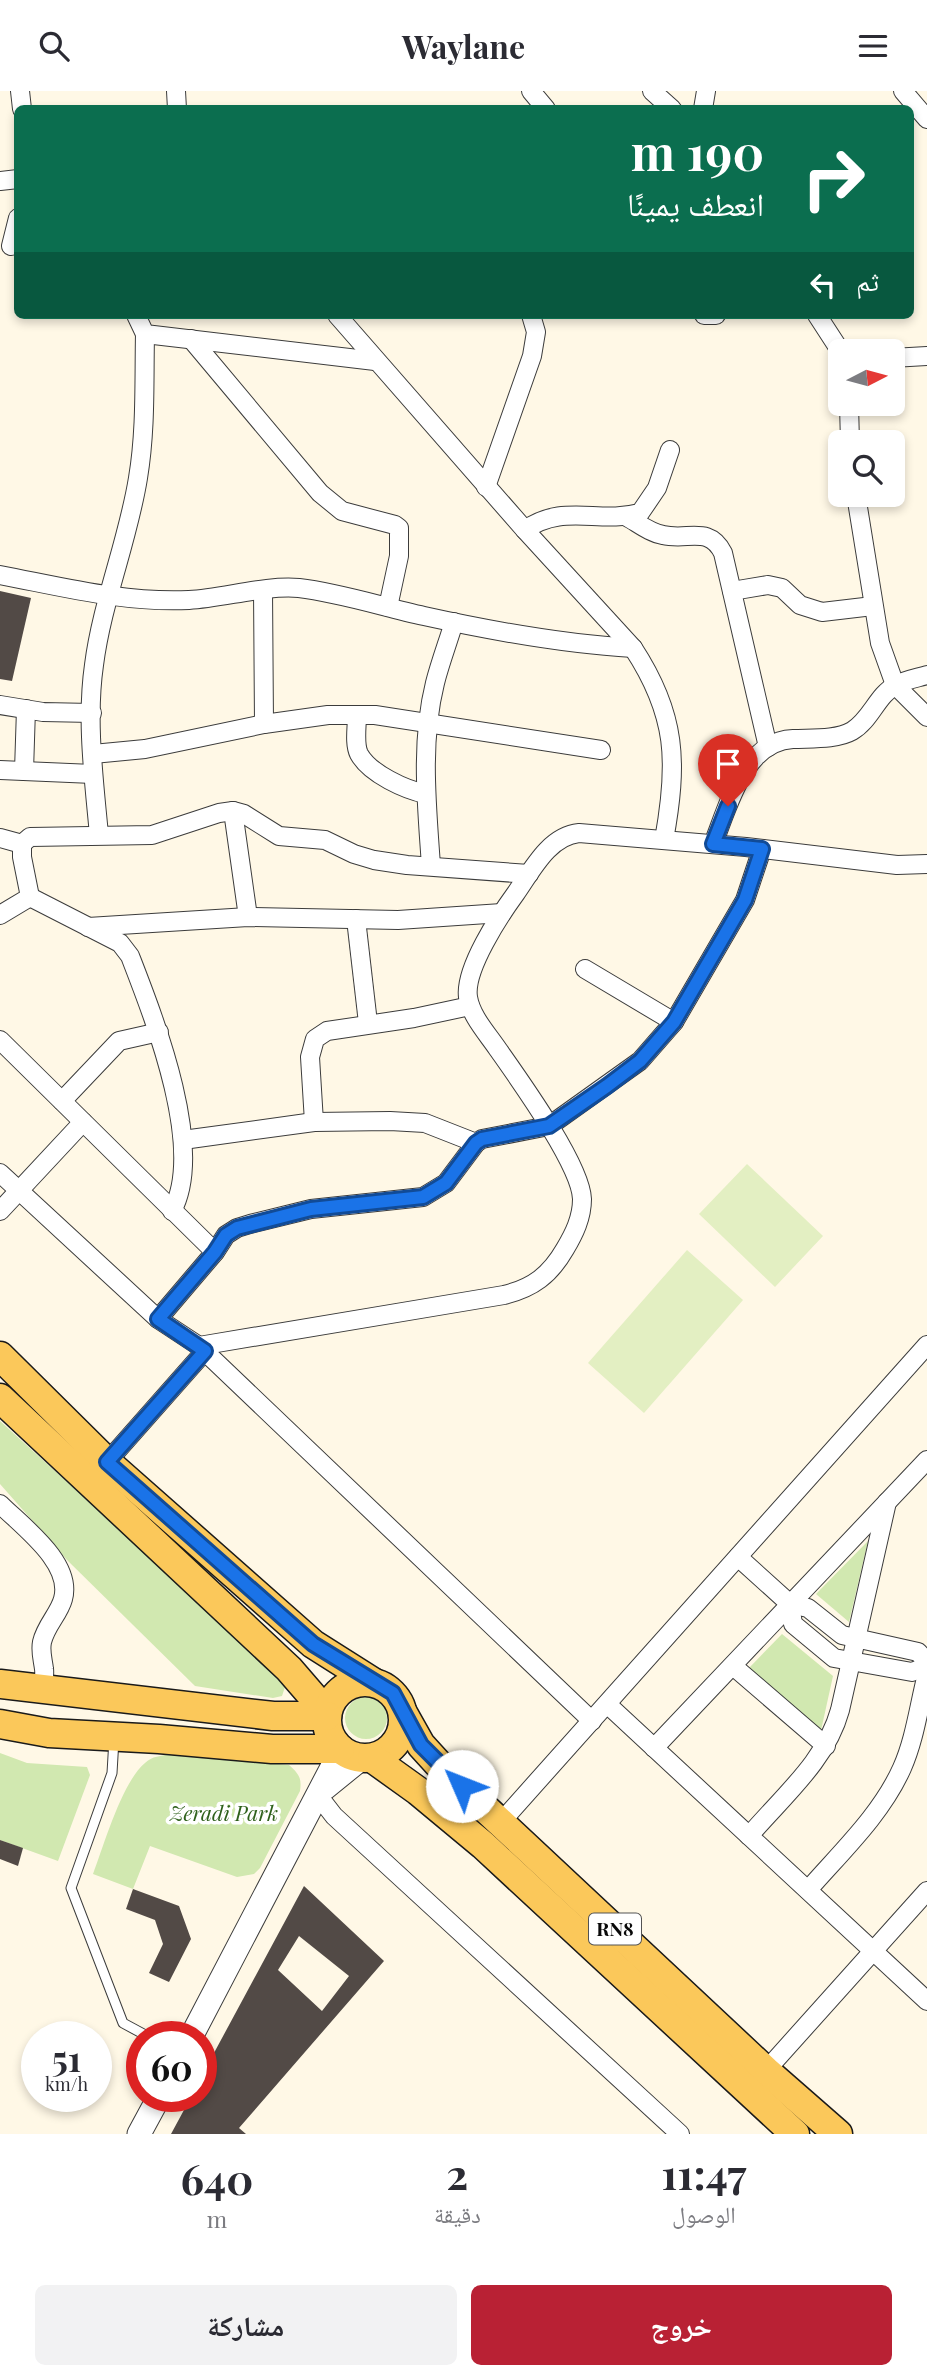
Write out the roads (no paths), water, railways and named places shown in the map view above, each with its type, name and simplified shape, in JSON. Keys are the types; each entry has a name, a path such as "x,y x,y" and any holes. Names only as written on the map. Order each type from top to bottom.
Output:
{"main road":[{"name":"RN8","path":"0,1356 107,1462 313,1644 393,1693 421,1745 757,2080 795,2134"},
{"path":"0,1398 289,1669 327,1715"},
{"path":"289,1669 313,1644"},
{"path":"354,1754 329,1734 327,1715 331,1701 339,1692 349,1685 373,1682"},
{"path":"0,1684 273,1716 327,1715"},
{"path":"159,1739 163,1705"},
{"path":"0,1724 49,1733 383,1754 393,1747 400,1737 403,1713"},
{"path":"272,1749 273,1716"},
{"name":"RN8","path":"354,1754 418,1791 757,2080 838,2134"},
{"path":"418,1791 442,1767"}],"street":[{"path":"531,91 543,105"},
{"path":"652,91 668,105"},
{"path":"903,91 927,119"},
{"path":"99,835 93,774 94,666 138,480 144,439 145,334 138,319"},
{"path":"340,319 486,487 633,648 658,694 668,722 673,760 670,809 664,840"},
{"path":"486,487 532,356 536,332 532,319"},
{"path":"820,319 833,339"},
{"path":"145,334 375,361"},
{"path":"191,339 320,493 342,511 399,528 399,557 388,607"},
{"path":"905,357 927,356"},
{"path":"525,530 537,521 551,516 627,517 640,513 657,488 670,450"},
{"path":"858,507 880,643 895,685 906,699 927,717"},
{"path":"627,517 664,536 707,536 717,541 723,553 768,747"},
{"path":"0,575 110,597 150,601 190,600 297,588 454,622 581,645 633,648"},
{"path":"732,591 768,586 782,588 800,605 822,612 873,605"},
{"path":"263,590 264,724"},
{"path":"431,866 426,746 434,685 454,622"},
{"path":"713,844 736,787 748,766 768,747 783,739 850,733 866,721 895,685 927,675"},
{"path":"0,705 43,712 92,713"},
{"path":"24,771 26,709"},
{"path":"93,754 145,750 264,724 328,715 375,715 601,750"},
{"path":"357,715 357,745 365,762 392,783 409,791 426,794"},
{"path":"0,770 93,774"},
{"path":"30,897 22,844 30,837 152,835 233,811 244,814 279,836 325,840 374,860 529,874"},
{"path":"233,811 248,917"},
{"path":"107,1462 202,1348 504,1296 532,1286 551,1271 572,1238 579,1219 579,1184 549,1126 470,1006 468,984 502,913 529,874 559,839 569,834 664,840 897,865 927,864"},
{"path":"0,838 22,844"},
{"path":"158,1319 215,1252 226,1235 237,1228 311,1209 423,1197 446,1183 476,1143 482,1139 549,1126 640,1061 674,1022 745,900 762,849"},
{"path":"0,915 30,897"},
{"path":"30,897 120,943 130,956 164,1047 183,1140 180,1197 172,1212"},
{"path":"88,927 248,917 398,920 502,913"},
{"path":"356,919 368,1023"},
{"path":"585,969 674,1022"},
{"path":"314,1122 310,1056 315,1039 327,1031 414,1018 470,1006"},
{"path":"62,1101 119,1041 159,1032"},
{"path":"0,1040 215,1252"},
{"path":"183,1140 314,1122 379,1121 425,1123 476,1143"},
{"path":"0,1211 83,1122"},
{"path":"0,1173 158,1319 202,1348 592,1721"},
{"path":"501,1822 927,1345"},
{"path":"654,1748 927,1459"},
{"path":"749,1836 826,1746 836,1724 887,1502"},
{"path":"0,1504 64,1574 64,1597 47,1628 42,1644 42,1691"},
{"path":"738,1557 790,1604 808,1608 842,1635 918,1652 927,1664 912,1672 834,1658 793,1624 790,1604"},
{"path":"733,1665 826,1746"},
{"path":"808,1890 858,1834 894,1786 906,1757 927,1674"},
{"path":"607,1704 927,2001"},
{"path":"199,2021 317,1794 354,1754"},
{"path":"317,1794 334,1816 680,2134"},
{"path":"757,2080 927,1891"},
{"path":"139,2134 151,2112"}],"lane":[{"path":"115,1736 112,1773 71,1888 123,2023 126,2025"}],"park label":[{"name":"Zeradi Park","path":"224,1814"}]}
